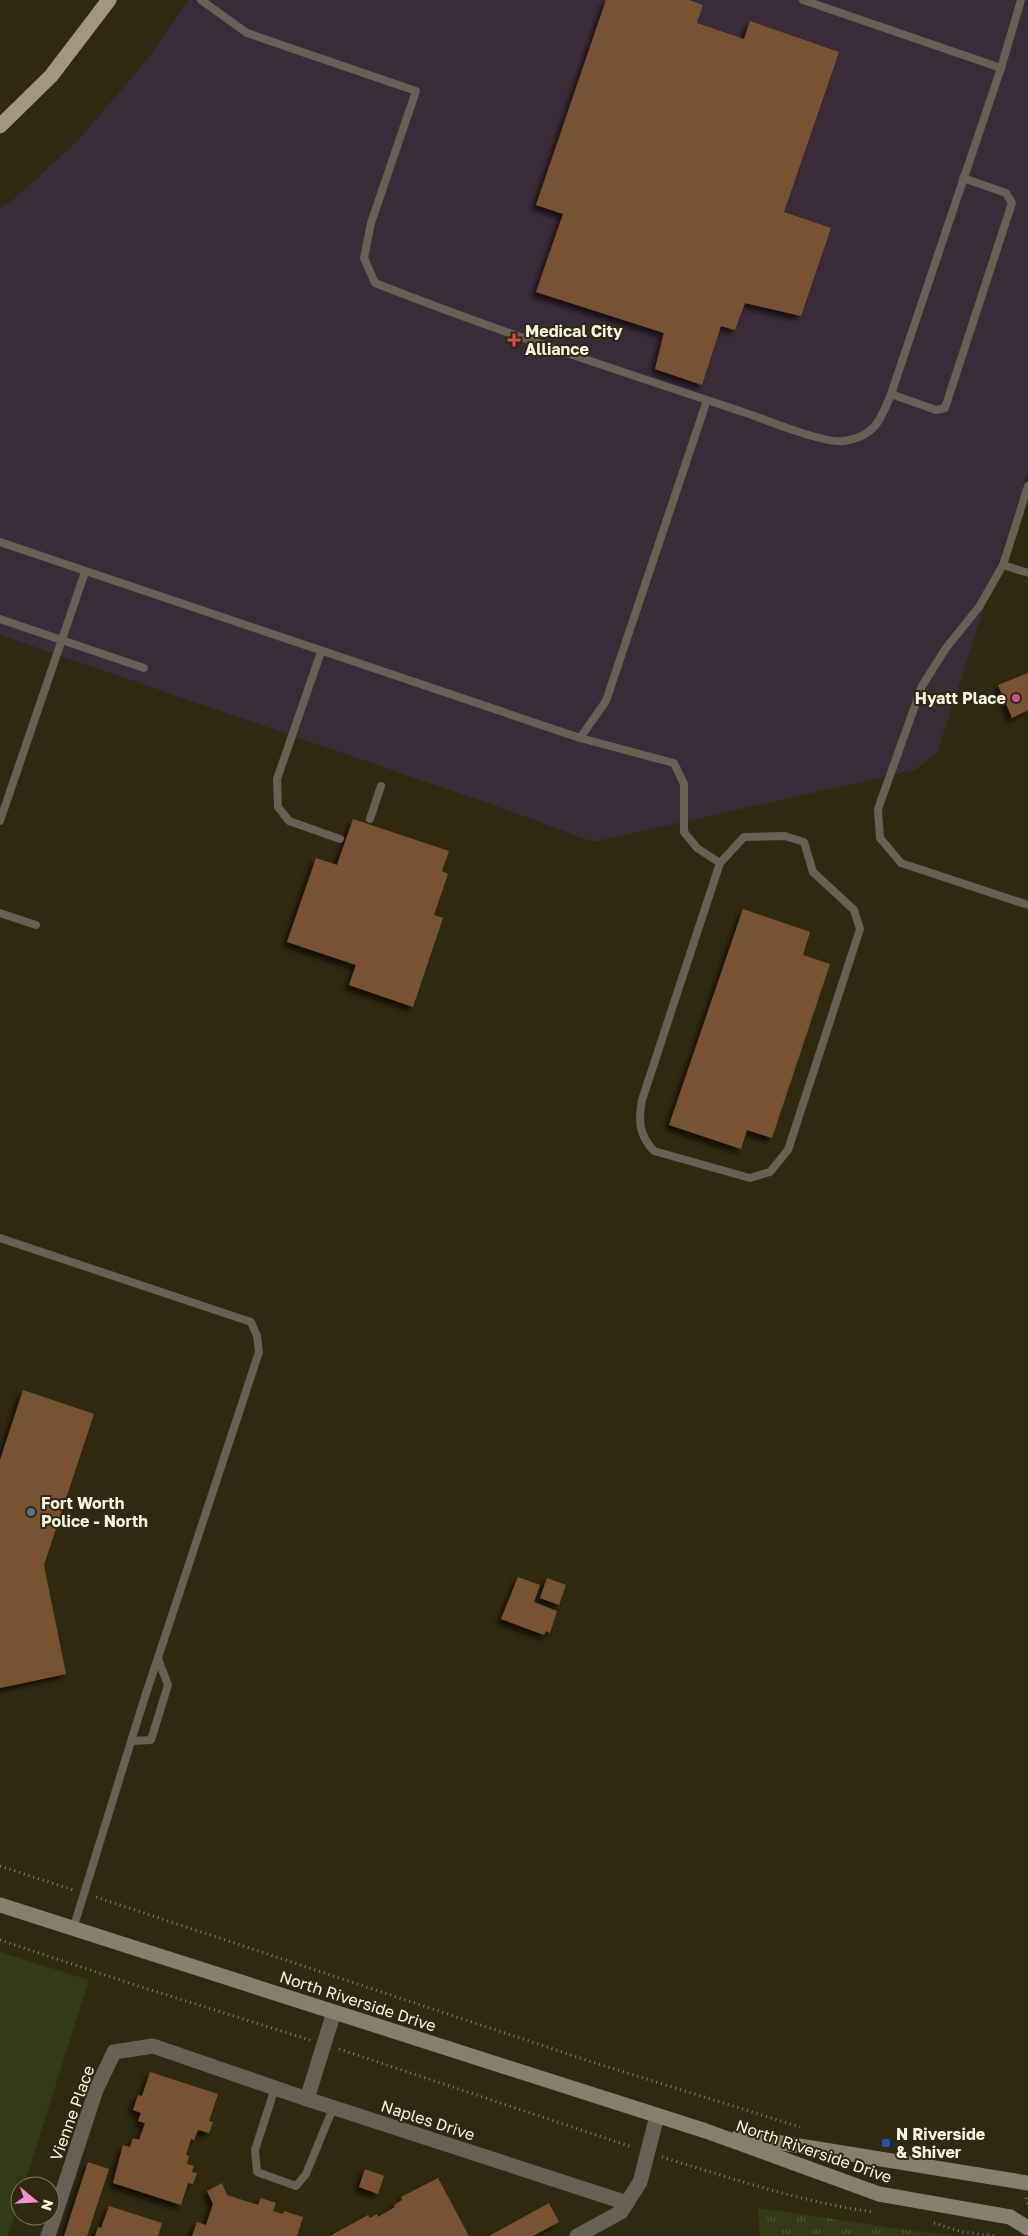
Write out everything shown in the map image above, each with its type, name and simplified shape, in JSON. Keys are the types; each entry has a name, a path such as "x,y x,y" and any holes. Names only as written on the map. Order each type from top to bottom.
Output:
{"main road":[{"path":"0,126 51,76 109,0"},
{"name":"North Riverside Drive","path":"0,1905 706,2131 879,2194 1003,2216 1028,2228"},
{"name":"North Riverside Drive","path":"706,2131 1028,2184"}],"street":[{"path":"307,2100 334,2012"},
{"name":"Vienne Place","path":"48,2236 96,2090 114,2052 153,2046 307,2100"},
{"name":"Naples Drive","path":"307,2100 627,2203"},
{"path":"577,2236 621,2212 627,2203 640,2182 657,2116"}],"lane":[{"path":"201,0 247,33 416,91 370,232 364,258 375,283 481,323 707,400 819,437 842,442 859,438 871,432 883,415 1001,68 1021,0"},
{"path":"803,0 1001,68"},
{"path":"891,394 936,410 945,408 1012,203 1006,193 963,178"},
{"path":"580,738 606,701 707,400"},
{"path":"1028,486 1003,565 979,607 946,648 922,686 878,809 880,838 901,863 1028,905"},
{"path":"0,542 580,738 674,763 684,784 684,832 697,848 720,863"},
{"path":"1003,565 1028,573"},
{"path":"0,821 60,640 85,572"},
{"path":"0,619 144,668"},
{"path":"321,652 277,779 278,807 289,821 340,839"},
{"path":"370,819 380,786"},
{"path":"785,836 804,842 814,872 854,910 860,929 788,1150 770,1172 750,1178 654,1151 643,1139 638,1120 642,1100 720,863 744,837 785,836"},
{"path":"0,913 36,925"},
{"path":"0,1238 250,1322 257,1336 259,1352 158,1659 73,1929"},
{"path":"132,1741 151,1740 160,1713 168,1685 158,1659"},
{"path":"275,2088 255,2150 257,2172 296,2186 306,2174 333,2108"}],"path":[{"path":"0,1866 586,2060 807,2129"},
{"path":"0,1940 135,1985 324,2044 648,2152 764,2187 849,2208 876,2212"},
{"path":"928,2221 962,2232 996,2236"}],"shaded area":[{"name":"Medical City Alliance","path":"189,0 1028,0 1028,472 937,753 915,770 593,842 499,807 0,635 0,208 18,196 81,137 146,61"}],"green space":[{"path":"0,1952 89,1980 27,2176 10,2176 11,2226 8,2236 0,2236"},
{"path":"758,2208 941,2235 972,2236 760,2236"}],"building":[{"path":"606,0 689,0 703,5 697,23 744,39 750,21 839,52 784,212 831,228 801,316 745,303 735,330 721,326 702,385 655,369 664,333 536,292 563,214 536,205"},
{"name":"Hyatt Place","path":"1028,673 1028,710 1012,718 998,685"},
{"path":"353,819 449,851 442,871 448,874 434,915 443,918 413,1007 349,985 356,965 287,942 316,858 337,865"},
{"path":"743,909 810,932 803,955 830,964 772,1138 747,1130 741,1149 669,1125"},
{"name":"Fort Worth Police - North","path":"23,1390 94,1414 44,1565 66,1674 0,1688 0,1460"},
{"path":"518,1577 540,1585 534,1602 557,1611 550,1633 546,1631 544,1635 501,1619"},
{"path":"547,1578 566,1585 559,1605 540,1598"},
{"path":"150,2072 218,2094 209,2121 213,2122 209,2133 198,2130 194,2140 191,2139 186,2155 189,2156 187,2164 194,2166 192,2172 197,2173 193,2184 188,2183 181,2205 113,2183 123,2145 130,2147 133,2138 139,2140 145,2123 138,2121 141,2113 133,2110 138,2095 142,2096"},
{"path":"88,2162 109,2169 87,2236 64,2236"},
{"path":"365,2169 384,2176 378,2194 359,2187"},
{"path":"438,2178 469,2236 330,2236 368,2215 370,2218 377,2214 378,2217 395,2207 394,2205 402,2200 401,2197"},
{"path":"222,2183 227,2195 258,2205 261,2198 276,2203 273,2211 283,2214 284,2211 303,2217 297,2236 192,2236 197,2222 206,2225 213,2204 207,2191"},
{"path":"549,2203 559,2222 533,2236 489,2236"},
{"path":"109,2206 162,2223 158,2236 95,2236 98,2227 101,2228"}],"place":[{"name":"Medical City Alliance","path":"514,340"},
{"name":"Hyatt Place","path":"1016,698"},
{"name":"Fort Worth Police - North","path":"31,1512"},
{"name":"N Riverside & Shiver","path":"886,2143"}]}
